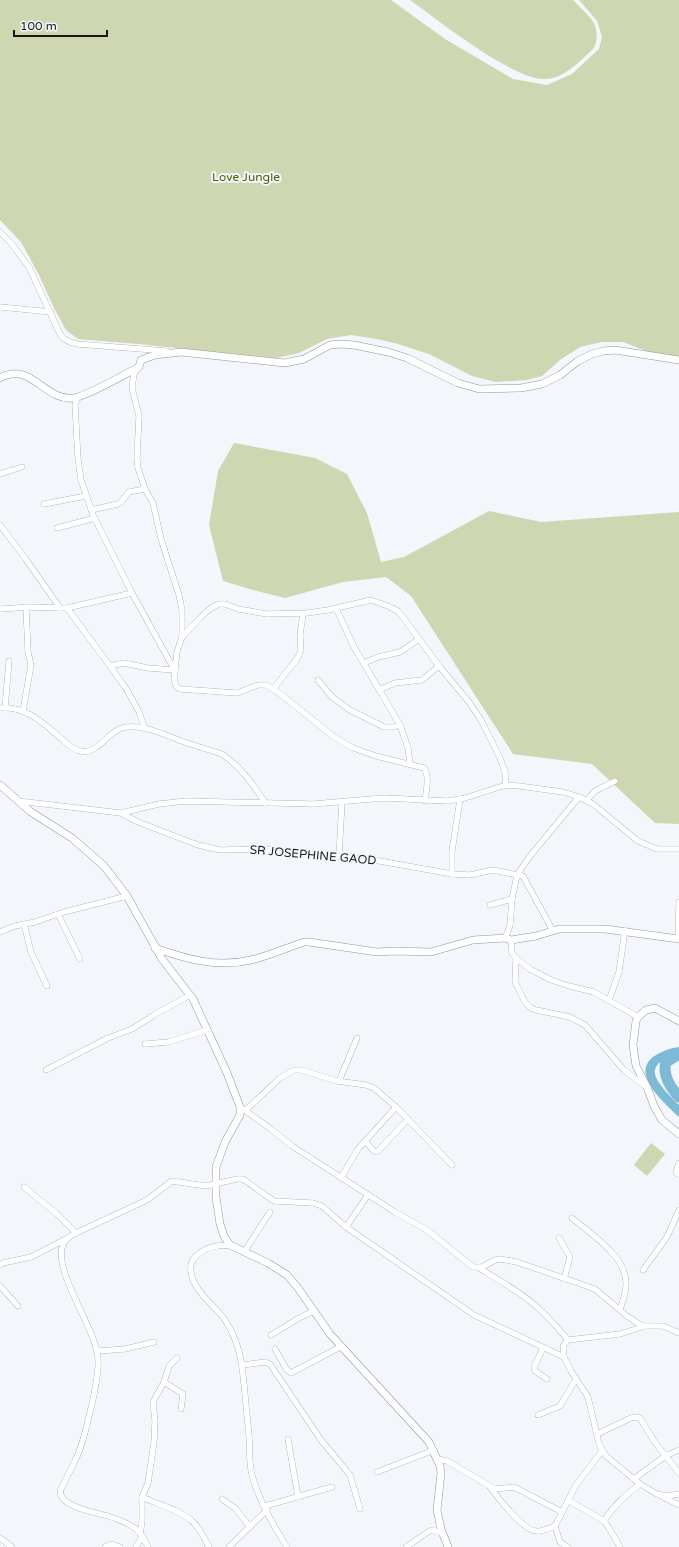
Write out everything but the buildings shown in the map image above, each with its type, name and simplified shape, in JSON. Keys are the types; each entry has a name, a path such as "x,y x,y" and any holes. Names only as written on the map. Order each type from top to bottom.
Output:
{"street":[{"path":"0,232 30,267 60,334 70,342 109,348 181,352 286,362 304,359 330,345 354,345 388,352 407,358 458,383 479,389 521,388 542,384 560,375 578,361 592,354 603,351 615,350 679,360"},
{"path":"0,307 50,312"},
{"path":"181,352 149,357 141,360 139,366 134,372 132,388 139,416 138,468 145,489 153,503 161,539 180,595 182,610 182,637 177,652 174,683 180,689 237,693 261,685 274,688 334,737 353,748 376,756 424,768 427,772 425,801"},
{"path":"0,378 6,374 24,374 62,398 73,398 78,397 139,366"},
{"path":"78,397 75,405 78,459 81,480 86,496 91,510 132,593 174,671"},
{"path":"0,474 22,467"},
{"path":"91,510 121,502 130,492 145,489"},
{"path":"44,504 86,496"},
{"path":"57,528 95,518"},
{"path":"0,525 60,608"},
{"path":"0,609 26,607 67,608 132,593"},
{"path":"182,637 206,612 220,604 267,614 303,614 371,600 380,602 398,611 439,666 469,702 480,720 502,764 506,785"},
{"path":"23,711 31,665 28,652 26,607"},
{"path":"67,608 110,666 139,712 145,729"},
{"path":"336,608 354,647 400,725 408,748 410,764"},
{"path":"274,688 297,659 301,651 300,636 303,614"},
{"path":"364,663 378,656 400,652 419,639"},
{"path":"9,661 3,708 12,707 23,711 47,727 75,749 80,751 92,751 114,732 121,728 137,727 145,729 222,754 232,761 246,776 265,803"},
{"path":"110,666 124,663 174,671"},
{"path":"380,690 395,683 422,680 439,666"},
{"path":"318,680 332,697 350,710 384,727 388,728 400,725"},
{"path":"587,800 595,791 615,781"},
{"path":"121,813 159,804 186,801 272,804 313,804 384,798 448,801 460,799 506,785 563,792 579,796 587,800 638,841 657,849 679,849"},
{"path":"1,786 31,812 72,838 104,866 127,896 155,948 190,995 208,1030 243,1108 292,1146 368,1195 427,1230 473,1267 480,1268 520,1293 552,1320 568,1340"},
{"path":"579,796 530,856 517,875 512,899 508,939 512,953 530,969 551,980 594,992 638,1017"},
{"path":"452,874 452,851 460,799"},
{"name":"SR JOSEPHINE GAOD","path":"18,801 121,813 138,822 212,849 264,849 339,856 392,863 452,874 470,875 493,870 517,875"},
{"path":"339,856 342,802"},
{"path":"517,875 526,878 553,931"},
{"path":"0,932 15,926 127,896"},
{"path":"490,905 512,899"},
{"path":"155,948 196,961 228,963 251,960 304,942 377,952 431,952 466,942 536,936 559,929 605,928 678,939 679,902"},
{"path":"58,914 80,959"},
{"path":"24,924 31,952 47,986"},
{"path":"609,1000 619,972 625,930"},
{"path":"516,958 515,982 525,1002 531,1008 570,1018 585,1025 624,1070 647,1087"},
{"path":"46,1070 108,1038 132,1029 190,995"},
{"path":"679,1021 655,1008 646,1010 638,1017 634,1029 634,1050 636,1066 647,1087 654,1106 662,1120 679,1134"},
{"path":"145,1044 178,1040 208,1030"},
{"path":"339,1081 357,1038"},
{"path":"448,1547 442,1532 437,1510 440,1473 438,1459 434,1450 424,1435 324,1327 298,1288 287,1276 268,1263 244,1252 227,1241 220,1224 215,1185 216,1167 220,1152 243,1108 280,1078 294,1070 300,1070 339,1081 370,1086 396,1107 452,1165"},
{"path":"341,1178 358,1149 396,1107"},
{"path":"365,1141 374,1151 377,1152 408,1119"},
{"path":"679,1163 676,1172 679,1175"},
{"path":"0,1265 31,1257 68,1238 76,1232 147,1200 172,1181 206,1186 215,1185 237,1178 243,1179 274,1201 314,1203 322,1206 346,1227 474,1315 564,1357"},
{"path":"24,1187 76,1232"},
{"path":"346,1227 368,1195"},
{"path":"643,1270 667,1237 679,1210"},
{"path":"244,1252 270,1212"},
{"path":"572,1218 612,1253 621,1264 626,1285 620,1310"},
{"path":"68,1238 63,1244 61,1251 62,1260 76,1302 96,1342 98,1351 97,1378 89,1421 77,1458 61,1489 60,1494 62,1498 76,1507 108,1516 129,1525 137,1530 148,1547"},
{"path":"558,1238 570,1257 564,1279"},
{"path":"233,1246 219,1245 202,1251 192,1261 190,1274 201,1293 224,1318 236,1343 242,1365 251,1470 255,1484 266,1508 287,1547"},
{"path":"480,1268 495,1260 509,1259 564,1279 587,1285 595,1289 639,1324 645,1326"},
{"path":"0,1286 18,1306"},
{"path":"271,1335 299,1318 314,1312"},
{"path":"679,1333 663,1326 645,1326 620,1334 568,1340 563,1346 564,1357 588,1397 602,1451 612,1462 640,1484 679,1505"},
{"path":"98,1351 120,1350 154,1342"},
{"path":"275,1349 287,1370 292,1373 342,1346"},
{"path":"543,1348 534,1367 535,1371 547,1379"},
{"path":"136,1547 141,1536 142,1497 148,1483 154,1442 155,1421 153,1402 164,1382 169,1366 177,1358"},
{"path":"242,1365 265,1362 270,1364 321,1440 350,1475 360,1509"},
{"path":"538,1415 560,1406 576,1379"},
{"path":"164,1382 183,1394 181,1409"},
{"path":"597,1434 636,1417 640,1418 654,1441 679,1473"},
{"path":"288,1439 298,1497"},
{"path":"377,1472 434,1450"},
{"path":"634,1479 665,1456 679,1450"},
{"path":"568,1547 558,1544 555,1526 580,1478 602,1451"},
{"path":"438,1459 447,1462 498,1490 514,1487 562,1512"},
{"path":"604,1522 609,1512 619,1501 640,1484"},
{"path":"489,1485 503,1503 530,1529 541,1531 555,1526"},
{"path":"229,1547 250,1527 266,1508 332,1487"},
{"path":"657,1494 666,1496 679,1494"},
{"path":"142,1497 192,1521 200,1529 209,1547"},
{"path":"222,1499 235,1508 250,1527"},
{"path":"568,1500 604,1522 620,1547"},
{"path":"406,1547 432,1530 442,1532"},
{"path":"0,1538 12,1547"},
{"path":"105,1547 110,1544 120,1547"}],"green space":[{"name":"Love Jungle","path":"0,0 391,0 445,39 513,79 547,85 572,74 599,49 602,37 597,21 579,0 679,0 679,357 654,354 623,342 602,342 580,347 560,360 542,376 527,380 496,382 472,376 429,354 398,344 351,335 327,339 299,353 276,358 78,339 66,330 21,242 0,220"},
{"path":"410,0 573,0 594,23 597,36 594,48 576,65 564,73 545,79 531,77 496,60"},
{"path":"234,443 315,458 347,474 367,513 381,562 404,557 489,511 541,522 679,512 679,824 655,823 592,764 513,754 411,596 386,577 343,582 285,598 223,581 209,525 218,471"},
{"path":"651,1143 665,1154 647,1176 634,1165"}],"water":[{"path":"679,1047 679,1057 659,1063 655,1073 656,1078 662,1086 679,1105 679,1117 652,1089 646,1072 647,1064 653,1057 665,1050"}],"waterway":[{"path":"679,1054 666,1062 665,1067 668,1081 679,1097"}]}
